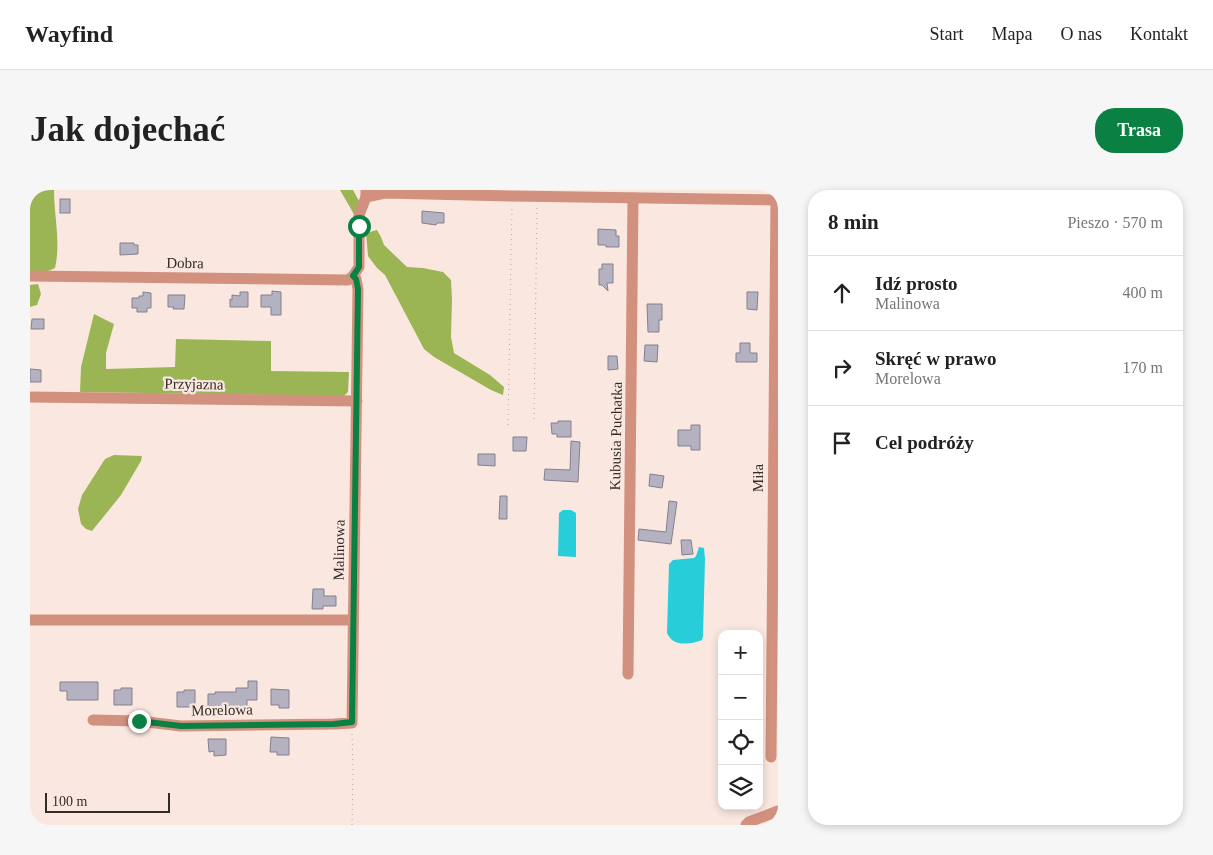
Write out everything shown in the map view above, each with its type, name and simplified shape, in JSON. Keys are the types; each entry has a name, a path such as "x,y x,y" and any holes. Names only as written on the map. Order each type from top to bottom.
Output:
{"street":[{"path":"366,193 372,196 385,193 512,196 603,194 633,198 681,194 777,200"},
{"name":"Malinowa","path":"352,722 358,289 356,279 353,276 359,267 359,215 366,193"},
{"name":"Kubusia Puchatka","path":"628,674 633,198"},
{"name":"Miła","path":"771,756 777,200"},
{"name":"Dobra","path":"30,276 340,280 348,280 353,276"},
{"name":"Przyjazna","path":"30,396 357,401"},
{"path":"30,620 353,620"},
{"name":"Morelowa","path":"93,720 139,721 181,726 334,724 352,722"},
{"path":"746,825 749,822 778,811"}],"path":[{"path":"508,425 512,196"},
{"path":"534,420 537,196"},
{"path":"352,722 352,825"}],"green space":[{"path":"30,190 54,190 57,259 55,268 48,271 30,271"},
{"path":"340,190 353,190 359,201 355,216"},
{"path":"377,230 384,245 407,267 443,272 451,280 451,337 454,353 490,375 504,387 503,395 434,357 424,349 385,275 368,256 366,233"},
{"path":"38,284 41,294 37,305 30,307 30,285"},
{"path":"94,314 114,324 106,353 106,369 175,367 176,339 271,341 271,371 349,372 348,392 344,396 80,392 81,367"},
{"path":"114,455 142,456 121,495 92,531 86,529 81,524 78,509 82,495 105,459"}],"water":[{"path":"563,510 571,510 576,513 576,557 558,556 559,513"},
{"path":"699,547 704,548 705,559 703,636 702,640 696,642 679,643 672,640 667,633 669,564 673,560 694,558"}],"building":[{"path":"60,199 70,199 70,213 60,213"},
{"path":"422,211 444,213 444,223 437,223 436,225 422,223"},
{"path":"598,229 616,230 616,236 619,236 619,247 598,245"},
{"path":"120,243 134,243 134,245 138,245 138,254 120,255"},
{"path":"602,264 613,264 613,283 607,283 608,291 602,285 599,285 599,269 602,269"},
{"path":"272,291 281,292 281,315 271,315 271,307 261,307 261,295 272,295"},
{"path":"143,292 151,293 151,308 147,308 147,312 137,312 137,308 132,308 132,298 143,296"},
{"path":"240,292 248,292 248,307 230,307 232,295 240,296"},
{"path":"747,292 758,292 757,310 747,309"},
{"path":"168,295 185,295 184,309 168,307"},
{"path":"647,304 662,304 662,320 659,320 659,332 648,332"},
{"path":"32,319 44,319 44,329 31,329"},
{"path":"740,343 750,343 750,353 757,353 757,362 736,362 736,353 740,353"},
{"path":"645,345 658,345 657,362 644,361"},
{"path":"608,356 617,356 618,369 608,370"},
{"path":"30,369 41,370 41,382 30,382"},
{"path":"558,421 571,421 571,437 557,437 557,434 552,434 551,423 558,423"},
{"path":"691,425 700,425 700,450 691,450 691,446 678,446 678,430 691,430"},
{"path":"513,437 527,437 526,451 513,451"},
{"path":"571,441 580,442 578,482 544,480 545,469 570,470"},
{"path":"478,454 495,454 495,466 478,465"},
{"path":"650,474 664,476 662,488 649,486"},
{"path":"500,496 507,496 507,519 499,519"},
{"path":"669,501 677,502 671,544 638,540 639,529 666,532"},
{"path":"681,540 691,540 693,554 682,555"},
{"path":"313,589 324,589 324,596 336,596 336,606 323,606 323,609 312,609"},
{"path":"248,681 257,681 257,700 247,700 247,709 208,709 208,694 236,692 236,688 248,688"},
{"path":"60,682 98,682 98,700 67,700 67,691 60,691"},
{"path":"121,688 132,688 132,705 114,705 114,690 121,690"},
{"path":"271,689 289,690 289,708 279,708 279,705 271,705"},
{"path":"184,690 195,690 195,707 177,707 177,692 184,692"},
{"path":"271,737 289,738 289,755 277,755 277,752 270,752"},
{"path":"208,739 226,739 226,755 214,756 214,751 209,752"}],"route":[{"path":"139,721 181,726 334,724 352,722 358,289 356,279 353,276 359,267 359,226"}]}
